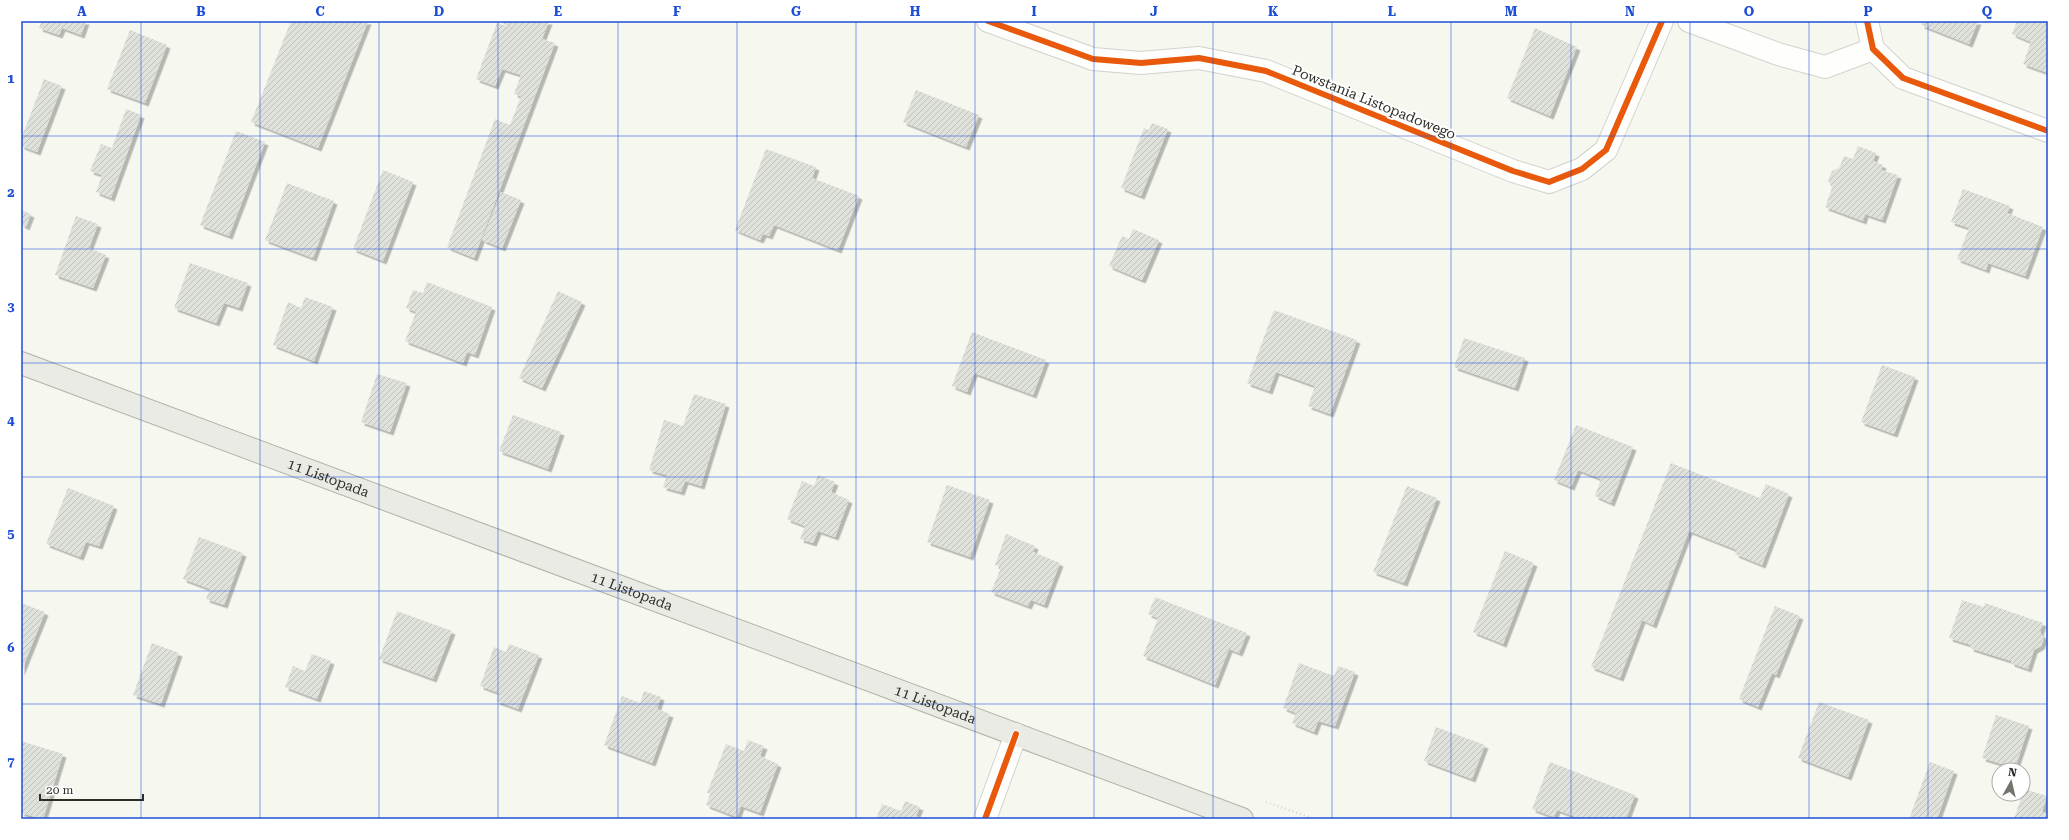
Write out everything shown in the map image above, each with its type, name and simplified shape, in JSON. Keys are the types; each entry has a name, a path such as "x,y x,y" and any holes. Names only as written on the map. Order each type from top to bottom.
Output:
{"main road":[{"name":"11 Listopada","path":"21,363 1242,819"}],"street":[{"name":"Powstania Listopadowego","path":"988,21 1093,59 1141,63 1199,58 1266,71 1514,171 1549,182 1582,170 1606,150 1662,21"},
{"path":"1689,21 1778,54 1825,66 1873,49"},
{"path":"1866,21 1873,49 1904,78 2048,131"},
{"path":"985,819 1016,734"}],"building":[{"path":"42,21 86,21 81,35 62,28 59,35 39,28"},
{"path":"291,21 368,21 318,148 251,122"},
{"path":"504,21 549,21 542,39 555,43 474,258 447,247 495,119 510,125 521,96 514,94 521,75 502,69 495,86 476,79 497,23 529,34 503,24"},
{"path":"1923,21 1978,21 1969,44 1921,25"},
{"path":"2017,21 2048,21 2048,73 2023,64 2031,42 2012,34"},
{"path":"1535,28 1577,47 1550,116 1507,98"},
{"path":"130,30 167,45 145,103 107,89"},
{"path":"44,79 62,86 37,152 21,146 21,139"},
{"path":"916,90 979,115 966,147 903,122"},
{"path":"126,109 141,115 111,198 96,192 102,175 90,171 101,144 112,148"},
{"path":"1152,123 1168,129 1141,196 1121,188 1144,128 1149,130"},
{"path":"236,131 265,142 229,236 200,225"},
{"path":"1858,146 1876,153 1873,161 1883,165 1881,170 1898,175 1882,220 1865,214 1863,221 1825,207 1832,188 1828,180 1832,171 1839,168 1844,156 1853,159"},
{"path":"766,149 816,167 812,178 859,196 838,250 774,225 769,236 763,234 760,240 735,230"},
{"path":"383,170 413,182 383,261 353,249"},
{"path":"287,183 334,201 313,258 265,240"},
{"path":"1963,189 2010,206 2007,213 2043,227 2025,276 1988,263 1986,270 1957,259 1969,228 1951,222"},
{"path":"501,192 521,200 502,248 482,240"},
{"path":"21,210 31,214 26,227 21,224"},
{"path":"76,216 98,224 89,248 106,255 93,288 55,275"},
{"path":"1133,229 1159,240 1142,280 1109,266 1122,236 1129,239"},
{"path":"190,263 248,283 239,308 224,303 216,323 174,308"},
{"path":"427,282 492,307 475,355 467,352 463,363 405,341 416,312 406,308 413,290 423,293"},
{"path":"558,291 582,302 542,388 519,378"},
{"path":"305,297 333,307 314,361 273,345 288,302 301,308"},
{"path":"1274,310 1357,340 1330,414 1308,406 1315,386 1276,372 1269,391 1247,383"},
{"path":"972,332 1046,360 1033,395 974,373 967,392 952,386"},
{"path":"1464,338 1525,358 1515,388 1454,367"},
{"path":"1882,365 1915,377 1894,434 1861,422"},
{"path":"377,374 407,383 390,432 361,422"},
{"path":"694,394 726,404 701,486 685,481 681,492 663,487 667,475 649,470 664,420 683,426"},
{"path":"513,415 561,432 548,469 499,451"},
{"path":"1576,425 1633,447 1611,503 1595,496 1601,479 1578,470 1571,487 1554,480"},
{"path":"1671,463 1760,498 1766,484 1789,494 1762,565 1735,554 1737,550 1689,531 1653,625 1642,620 1620,678 1591,667"},
{"path":"818,475 835,482 831,492 849,500 835,537 818,531 813,543 800,539 805,526 787,519 802,481 814,486"},
{"path":"947,485 990,500 970,557 927,542"},
{"path":"1407,486 1437,498 1404,583 1373,572"},
{"path":"68,488 114,506 99,546 86,542 80,557 46,544"},
{"path":"1006,534 1035,546 1033,552 1060,563 1044,605 1031,600 1028,606 991,592 1001,567 995,565"},
{"path":"199,537 243,553 224,605 206,599 210,589 183,579"},
{"path":"1505,551 1534,563 1503,644 1473,632"},
{"path":"1155,597 1247,633 1239,653 1229,649 1215,685 1143,656 1158,618 1148,614"},
{"path":"1962,600 1984,607 1985,603 2043,623 2040,632 2044,638 2041,646 2034,650 2028,669 2011,663 2011,661 1970,648 1971,645 1949,638"},
{"path":"21,603 45,612 21,672"},
{"path":"1775,606 1800,616 1776,675 1772,673 1758,707 1739,699"},
{"path":"397,611 452,631 433,679 379,659"},
{"path":"152,643 179,653 161,704 133,695"},
{"path":"509,644 539,655 518,709 496,701 499,693 480,686 494,647 506,652"},
{"path":"312,654 331,661 317,699 285,687 293,666 305,671"},
{"path":"1299,663 1334,676 1338,666 1355,672 1335,726 1318,721 1314,732 1292,723 1296,713 1283,708"},
{"path":"644,691 661,697 657,709 670,714 652,763 604,745 622,696 640,703"},
{"path":"1819,702 1869,720 1848,777 1798,758"},
{"path":"1996,715 2029,726 2017,762 1995,762 1982,758"},
{"path":"1436,727 1485,745 1472,779 1424,761"},
{"path":"748,740 764,746 760,756 778,764 760,813 741,806 737,817 706,805 710,794 707,793 726,744 744,751"},
{"path":"21,741 63,754 43,819 21,813"},
{"path":"1550,762 1635,795 1626,819 1581,819 1557,810 1554,817 1532,809"},
{"path":"1930,762 1954,771 1937,819 1909,819"},
{"path":"2031,791 2047,796 2042,812 2048,814 2047,819 2014,819 2020,802 2031,802"},
{"path":"905,801 920,807 916,816 923,819 876,819 882,804 901,811"}],"cycle path":[{"path":"988,21 1093,59 1141,63 1199,58 1266,71 1513,171 1549,182 1582,169 1606,150 1662,21"},
{"path":"1867,21 1873,49 1903,78 2048,131"},
{"path":"985,819 1016,734"}]}
